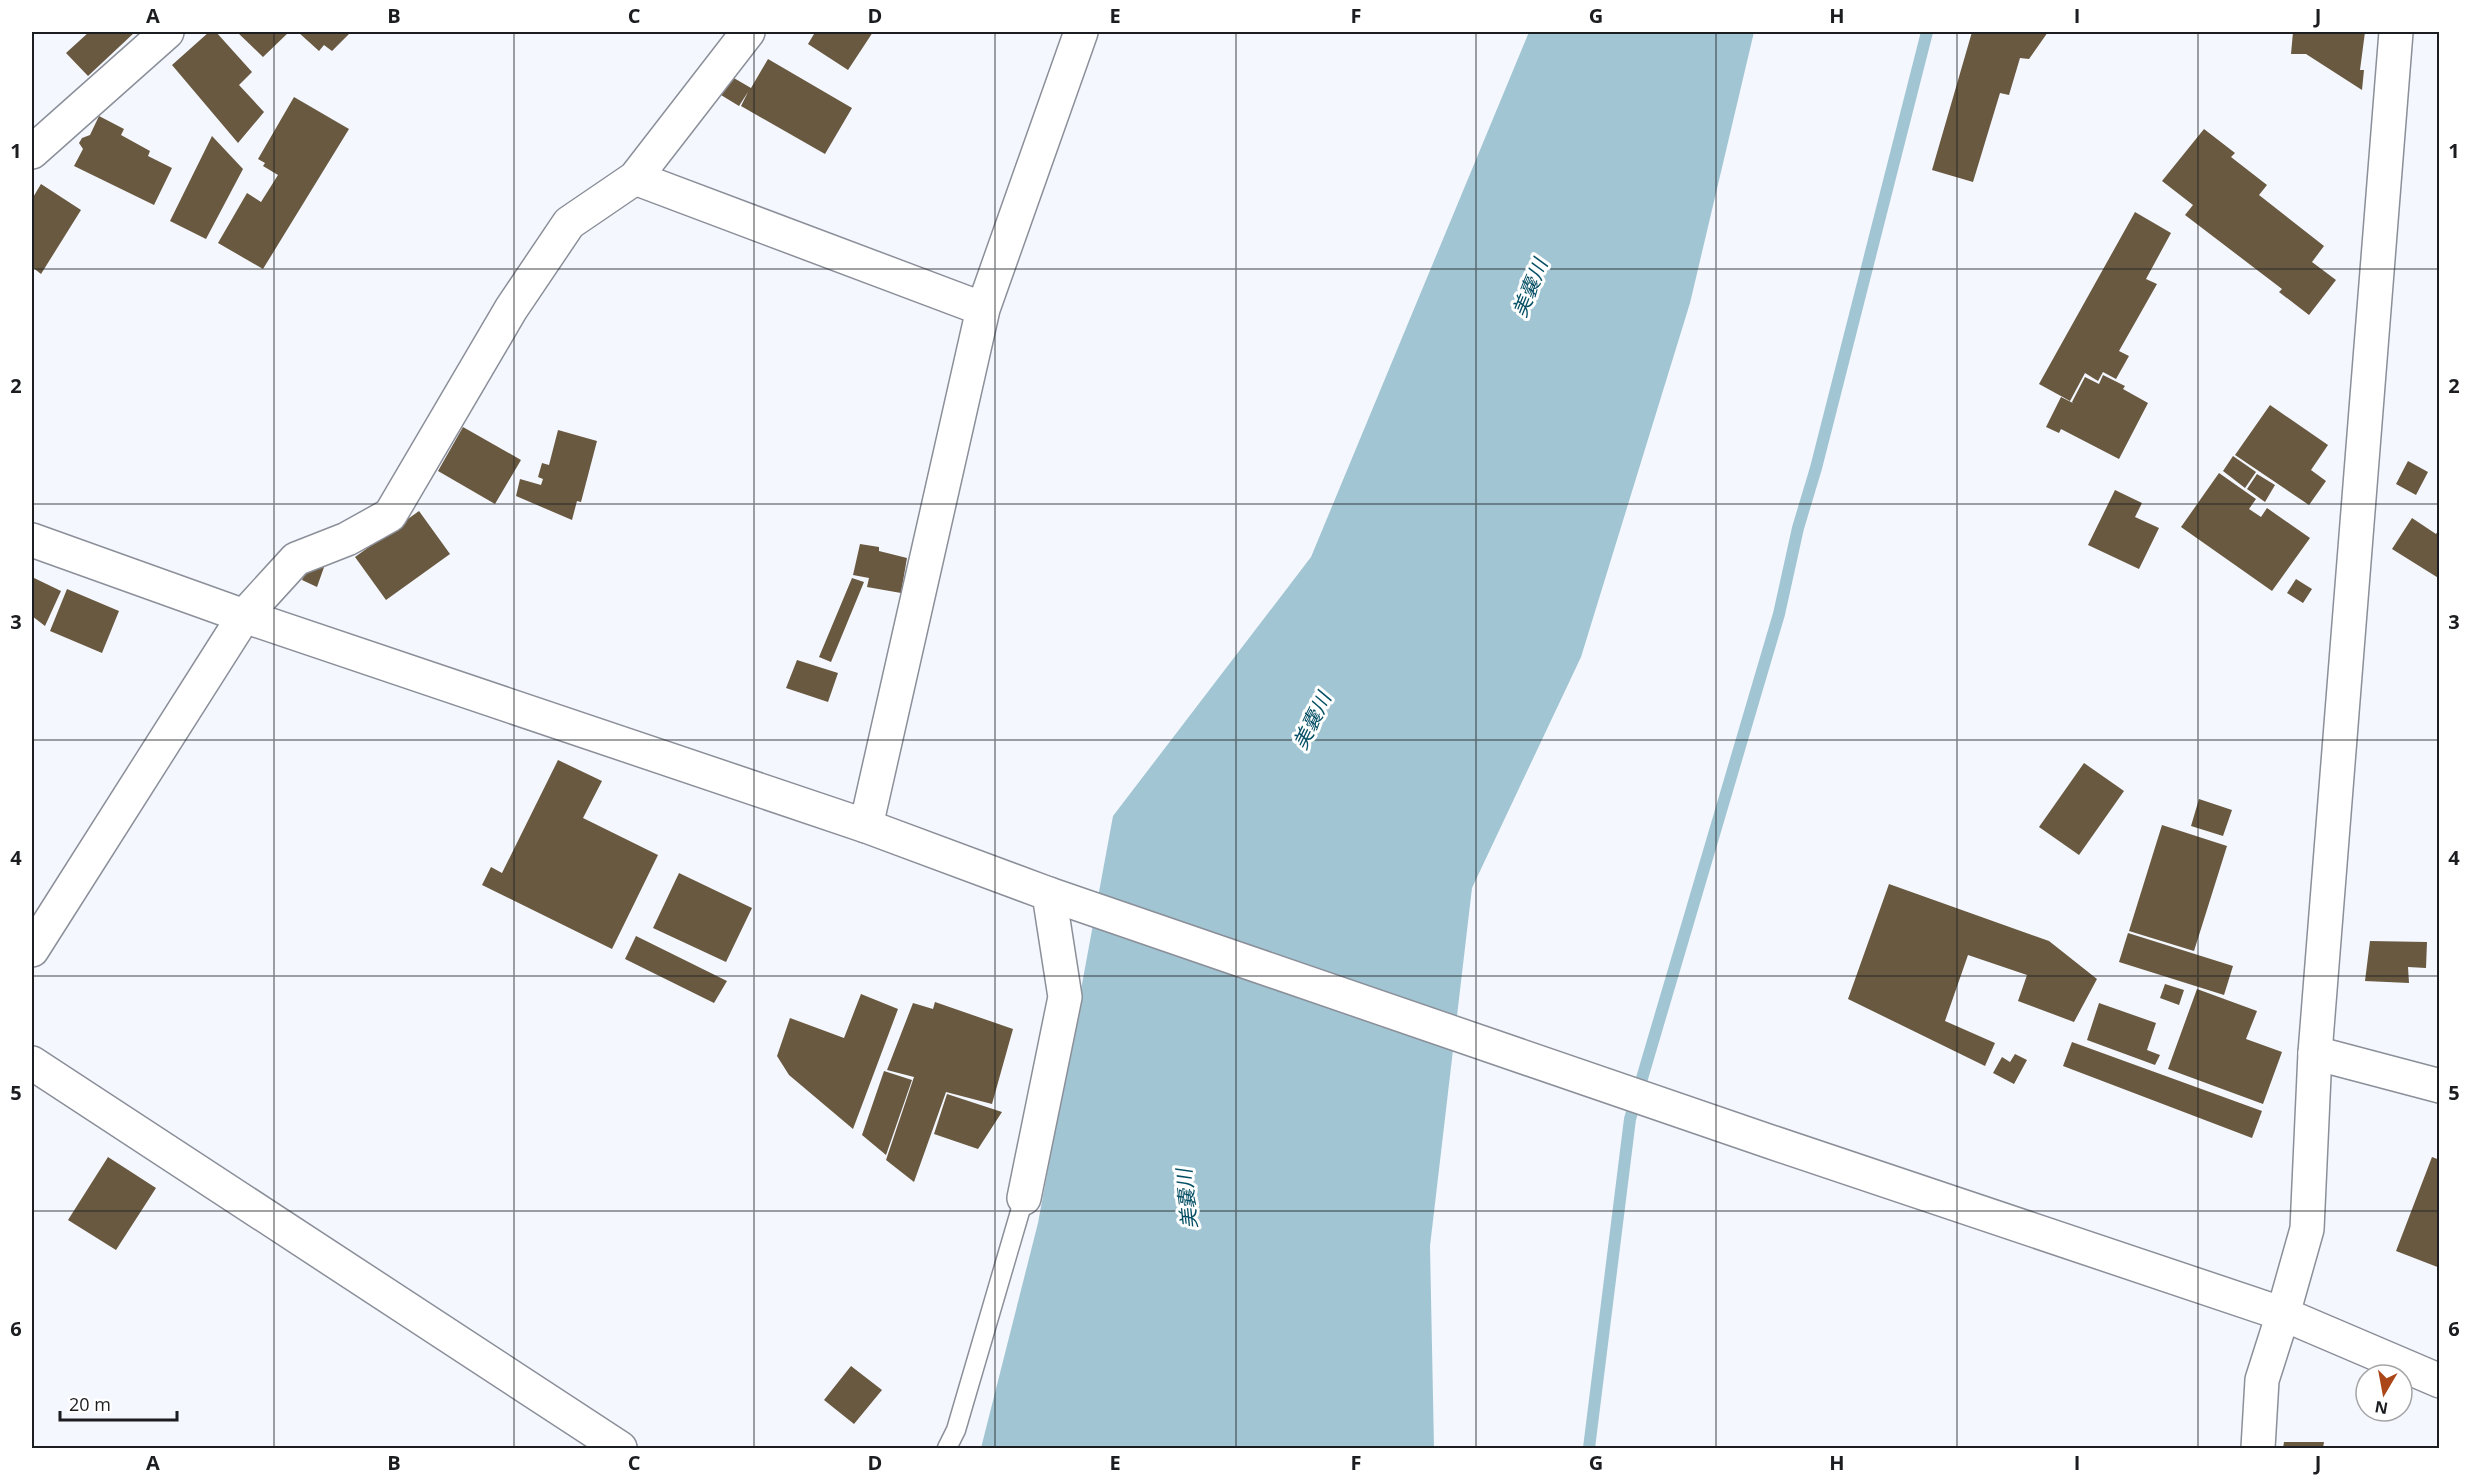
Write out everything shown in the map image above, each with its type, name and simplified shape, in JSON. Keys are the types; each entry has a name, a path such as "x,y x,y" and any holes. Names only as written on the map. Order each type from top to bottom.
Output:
{"street":[{"path":"32,152 166,32"},
{"path":"32,950 244,616 296,559 347,539 390,515 511,309 569,223 635,178 748,32"},
{"path":"866,826 983,309 1081,32"},
{"path":"2258,1449 2262,1380 2307,1229 2315,1053 2396,32"},
{"path":"635,178 983,309"},
{"path":"32,540 244,616 866,826 1049,894 1771,1142 2283,1314 2439,1381"},
{"path":"1024,1198 1065,997 1049,894"},
{"path":"2315,1053 2439,1086"},
{"path":"32,1063 620,1449"}],"lane":[{"path":"947,1449 956,1430 1024,1198"}],"water":[{"name":"美嚢川","path":"1529,32 1754,32 1690,303 1581,657 1472,888 1430,1246 1434,1448 981,1448 1038,1223 1113,816 1311,557"}],"building":[{"path":"89,32 135,32 88,76 66,53"},
{"path":"209,32 216,32 252,72 239,85 264,112 238,143 172,65"},
{"path":"237,32 289,32 263,57"},
{"path":"298,32 351,32 332,51 324,45 319,51"},
{"path":"810,32 873,32 848,70 808,44 814,34"},
{"path":"1972,32 2048,32 2029,59 2020,58 2009,95 2000,93 1973,182 1932,170"},
{"path":"2293,32 2365,32 2360,70 2364,70 2362,90 2306,54 2291,54"},
{"path":"768,59 852,108 825,154 741,106 748,92 739,106 716,92 727,74 751,88"},
{"path":"294,97 349,129 263,269 218,243 247,193 261,202 278,175 263,166 265,163 258,159"},
{"path":"99,116 124,129 121,135 150,151 148,156 172,168 154,205 74,166 83,149 79,143 82,138 90,135"},
{"path":"2204,129 2235,153 2231,157 2267,185 2259,195 2324,246 2312,262 2336,280 2309,315 2279,292 2282,289 2185,215 2193,205 2162,181"},
{"path":"212,136 243,169 206,239 170,221"},
{"path":"41,184 81,210 41,274 32,267 32,199"},
{"path":"2135,212 2171,233 2146,279 2157,284 2119,351 2129,356 2116,379 2103,372 2098,381 2085,373 2070,401 2039,384"},
{"path":"2103,375 2125,386 2123,389 2148,403 2119,459 2061,429 2059,433 2046,427 2061,397 2073,403 2085,377 2099,384"},
{"path":"2270,405 2328,445 2311,470 2326,481 2309,505 2235,455"},
{"path":"463,427 521,460 495,504 438,471"},
{"path":"558,430 597,441 581,502 577,501 572,520 516,496 520,479 541,485 543,479 538,477 542,463 549,465"},
{"path":"2233,456 2256,472 2245,488 2223,471"},
{"path":"2408,461 2428,472 2416,495 2396,484"},
{"path":"2219,473 2256,499 2249,509 2261,517 2267,508 2310,538 2272,591 2181,527"},
{"path":"2257,474 2275,485 2265,502 2247,489"},
{"path":"2115,490 2142,503 2135,517 2159,528 2139,569 2088,545"},
{"path":"419,511 450,554 386,600 355,557"},
{"path":"2412,518 2436,534 2440,528 2440,579 2392,549"},
{"path":"860,544 879,547 879,551 907,558 901,593 867,587 869,578 853,575"},
{"path":"328,556 317,587 302,580 309,563"},
{"path":"32,577 61,591 45,626 32,616"},
{"path":"852,578 864,582 831,662 819,657"},
{"path":"2296,579 2312,589 2303,603 2287,593"},
{"path":"67,589 119,611 102,653 50,631"},
{"path":"797,660 838,673 828,702 786,688"},
{"path":"558,760 602,781 583,818 658,855 612,949 482,885 491,867 502,873"},
{"path":"2084,763 2124,791 2079,855 2039,827"},
{"path":"2199,799 2232,810 2223,836 2191,826"},
{"path":"2162,825 2227,846 2194,951 2129,931"},
{"path":"679,873 752,908 726,962 653,928"},
{"path":"1889,884 2049,941 2097,979 2074,1022 2018,1001 2027,975 1968,955 1945,1021 1995,1043 1985,1066 1848,999"},
{"path":"2128,933 2233,966 2224,995 2119,962"},
{"path":"636,936 727,981 714,1003 625,959"},
{"path":"2370,941 2427,942 2426,968 2408,967 2409,983 2365,981"},
{"path":"2165,984 2184,990 2179,1005 2160,998"},
{"path":"2197,989 2257,1011 2246,1039 2282,1052 2263,1104 2168,1069"},
{"path":"861,994 898,1009 853,1129 789,1075 777,1056 790,1018 844,1038"},
{"path":"935,1002 1013,1029 992,1104 946,1092 914,1182 886,1160 914,1077 887,1070 913,1003 933,1009"},
{"path":"2099,1003 2156,1023 2147,1050 2160,1055 2155,1065 2087,1040"},
{"path":"2072,1042 2262,1111 2252,1138 2063,1066"},
{"path":"2015,1054 2027,1060 2014,1084 1993,1073 2002,1057 2010,1062"},
{"path":"884,1071 912,1080 886,1155 862,1135"},
{"path":"947,1094 1002,1112 978,1149 934,1134"},
{"path":"108,1157 156,1188 116,1250 68,1220"},
{"path":"2432,1157 2440,1160 2440,1268 2396,1251"},
{"path":"851,1366 882,1390 854,1424 824,1400"},
{"path":"2284,1442 2324,1442 2323,1448 2283,1448"}],"waterway":[{"path":"1589,1448 1630,1119 1779,614 1798,528 1816,468 1927,32"}]}
